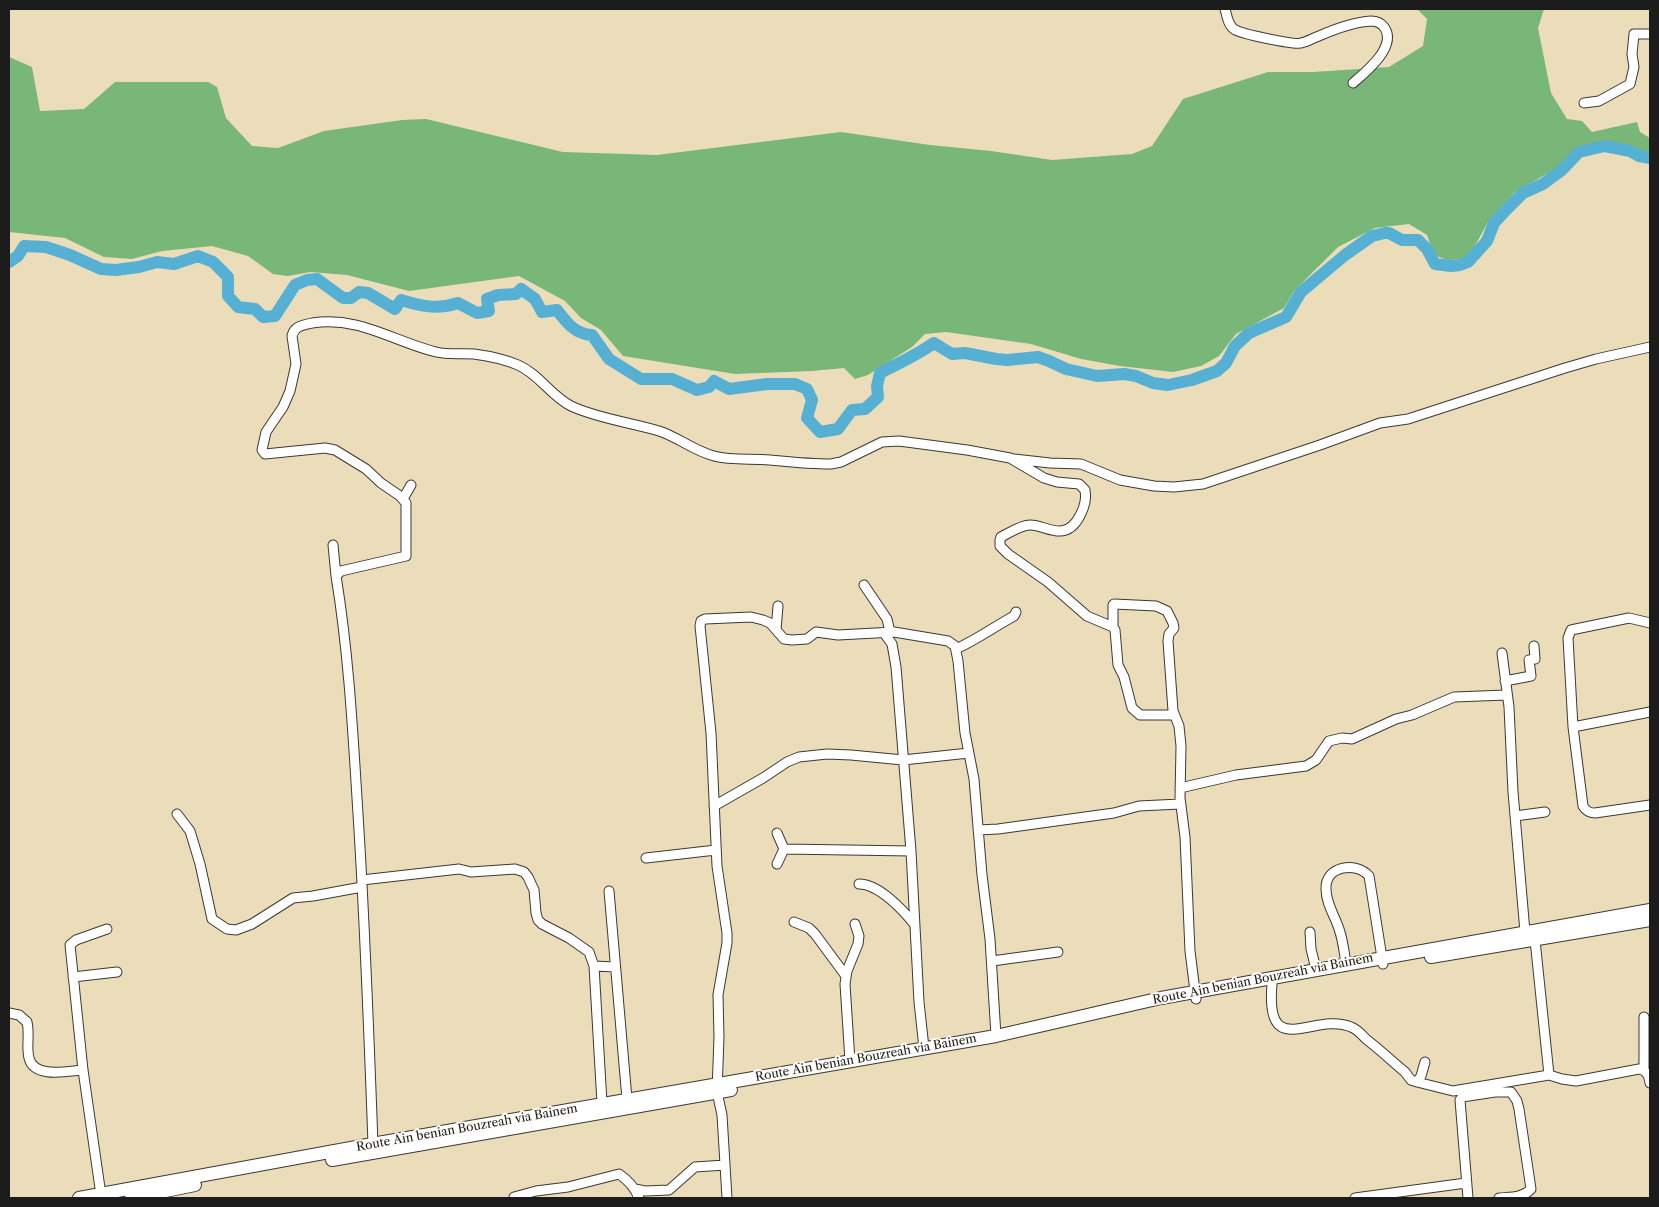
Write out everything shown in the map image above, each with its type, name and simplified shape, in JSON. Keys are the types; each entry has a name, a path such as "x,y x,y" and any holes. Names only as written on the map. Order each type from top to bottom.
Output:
{"main road":[{"name":"Route Ain benian Bouzreah via Bainem","path":"79,1198 627,1099 717,1088 916,1058 1033,1035 1195,995 1272,984 1525,932 1650,910"},
{"name":"Route Ain benian Bouzreah via Bainem","path":"131,1198 717,1088 850,1061 996,1036 1316,969 1535,940 1650,920"}],"street":[{"path":"1224,9 1231,26 1241,34 1293,44 1304,43 1339,28 1368,21 1378,22 1387,33 1386,43 1374,64 1353,83"},
{"path":"1584,103 1599,101 1630,84 1634,67 1632,54 1634,34 1650,34"},
{"path":"336,576 341,571 406,556 406,503 366,469 331,449 319,448 266,454 262,450 266,432 283,408 290,391 296,364 292,332 306,324 319,322 345,323 369,327 404,342 436,352 491,356 504,360 525,368 559,399 570,406 624,423 661,431 701,451 719,457 831,464 841,462 882,442 892,440 1010,458 1050,463 1081,464 1120,480 1154,486 1174,487 1203,484 1380,423 1408,419 1565,368 1650,347"},
{"path":"1010,458 1044,478 1057,482 1079,484 1085,490 1086,496 1082,511 1068,528 1059,531 1028,525 1001,537 1000,546 1008,554 1048,582 1087,616 1113,627"},
{"path":"403,499 411,485"},
{"path":"333,544 347,661 354,752 362,884 373,1144"},
{"path":"864,584 887,618 887,633 894,650 911,852 919,1010 924,1048"},
{"path":"1174,715 1140,715 1132,708 1124,677 1118,665 1115,630 1113,627 1114,604 1156,606 1167,611 1173,623 1174,628 1169,634 1168,641 1174,715 1179,726 1181,746 1180,804 1185,837 1190,951 1195,995"},
{"path":"776,630 778,606"},
{"path":"956,649 977,639 985,632 1014,616 1016,612"},
{"path":"726,1198 722,1115 717,1088 718,995 727,933 717,866 711,733 701,621 705,619 751,617 770,623 784,639 792,640 807,639 816,632 838,635 899,632 953,643 956,649 965,733 974,779 992,962 996,1036"},
{"path":"1650,623 1628,618 1571,630 1568,638 1573,726 1583,806 1590,813 1595,813 1650,805"},
{"path":"1505,681 1531,676 1529,660 1535,659 1534,646"},
{"path":"1502,653 1507,695 1525,932"},
{"path":"1180,788 1236,775 1306,766 1316,760 1329,741 1342,738 1352,739 1396,719 1412,715 1454,697 1507,695"},
{"path":"1573,726 1650,712"},
{"path":"714,806 763,778 786,762 799,757 827,754 903,760 969,753"},
{"path":"978,830 1008,828 1114,813 1139,806 1180,804"},
{"path":"1515,816 1545,812"},
{"path":"177,814 190,831 200,864 212,919 226,929 236,930 252,924 293,898 313,896 362,884 459,869 471,872 520,870 528,877 532,884 538,920 589,952 594,966 602,1104"},
{"path":"777,833 784,850 777,864"},
{"path":"646,858 716,850"},
{"path":"784,850 911,852"},
{"path":"1346,964 1340,932 1330,909 1326,889 1330,874 1341,868 1365,872 1369,876 1383,960"},
{"path":"859,884 868,884 876,889 904,912 915,926"},
{"path":"609,891 627,1099"},
{"path":"794,922 809,928 815,934 846,976"},
{"path":"850,1061 846,976 858,944 859,936 855,924"},
{"path":"101,1194 83,1070 70,945 76,940 107,929"},
{"path":"1310,932 1311,949 1316,969"},
{"path":"1535,940 1549,1075"},
{"path":"992,962 1058,952"},
{"path":"594,966 615,967"},
{"path":"73,977 116,972"},
{"path":"1272,984 1272,1009 1281,1028 1291,1029 1331,1024 1350,1026 1405,1072 1411,1080 1417,1082 1453,1090 1549,1075 1562,1080 1576,1080 1632,1070 1644,1070"},
{"path":"9,1013 20,1015 27,1022 29,1059 37,1068 49,1072 83,1070"},
{"path":"1644,1017 1644,1070 1648,1075 1650,1083"},
{"path":"1417,1082 1425,1062"},
{"path":"1453,1090 1462,1097 1495,1092 1511,1092 1517,1101 1531,1189 1520,1196 1499,1198"},
{"path":"1462,1097 1460,1100 1468,1198"},
{"path":"514,1197 536,1191 568,1187 619,1174 626,1178 637,1194 645,1191 669,1190 695,1168 724,1164"},
{"path":"1354,1198 1466,1183"}],"green space":[{"path":"1417,9 1544,9 1538,28 1551,93 1567,119 1582,121 1592,132 1637,122 1640,132 1650,138 1650,155 1634,148 1607,143 1577,150 1559,167 1515,192 1488,222 1476,244 1464,259 1447,260 1434,255 1427,235 1409,224 1375,228 1338,247 1295,290 1284,308 1236,334 1219,356 1201,366 1173,372 1120,366 1081,359 1031,344 946,332 925,334 912,347 868,375 855,379 844,368 735,374 623,356 601,330 581,318 565,301 519,276 409,291 347,275 310,272 288,276 273,274 248,256 212,246 162,251 132,259 104,257 65,238 9,232 9,57 32,67 40,111 84,109 115,82 208,82 217,87 226,118 252,146 278,148 324,131 402,120 426,119 563,152 657,155 841,132 1052,160 1132,154 1152,146 1183,99 1268,72 1313,72 1389,67 1423,46 1427,19"}],"waterway":[{"path":"9,262 18,256 24,246 46,247 101,269 116,270 157,262 174,264 198,256 213,262 228,277 228,296 238,307 255,309 263,317 275,316 295,285 307,280 317,279 343,298 351,298 359,292 368,293 395,309 401,300 429,306 458,303 477,313 489,311 487,299 498,295 516,294 521,289 535,299 542,312 557,310 576,330 592,335 609,359 641,379 672,379 697,390 709,387 714,381 729,389 767,384 795,384 807,389 812,400 807,418 820,432 838,429 852,410 865,409 878,397 877,386 880,373 934,343 952,354 965,353 1007,360 1038,357 1066,369 1097,376 1124,374 1136,376 1153,383 1168,385 1192,380 1217,371 1226,363 1235,346 1249,333 1286,317 1301,292 1345,255 1372,236 1389,233 1402,240 1418,240 1427,249 1435,264 1460,265 1468,262 1487,241 1494,223 1523,193 1543,184 1562,170 1579,152 1605,146 1630,151 1639,156 1650,158"}]}
